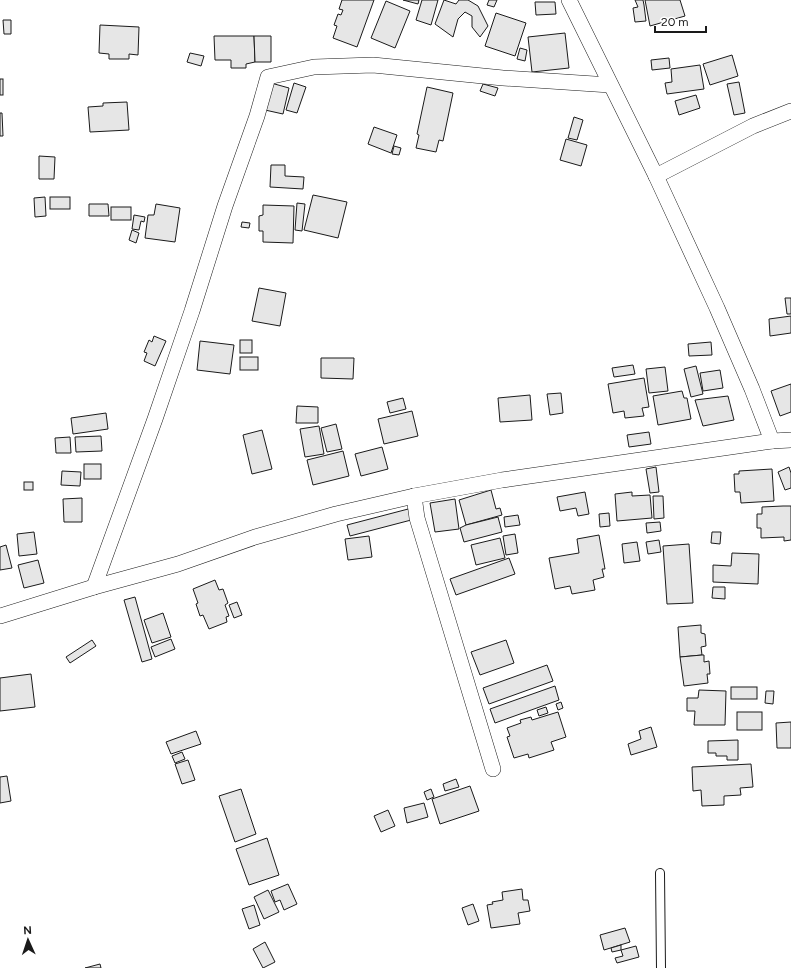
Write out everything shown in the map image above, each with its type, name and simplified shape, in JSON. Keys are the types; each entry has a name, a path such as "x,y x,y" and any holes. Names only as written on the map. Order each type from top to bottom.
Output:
{"street":[{"path":"569,0 656,176 717,308 752,389 772,441"},
{"path":"94,586 158,412 225,206 257,116 268,77 314,67 373,65 503,78 610,85"},
{"path":"656,176 753,126 791,111"},
{"path":"0,616 94,586 178,564 255,537 336,514 414,496 509,479 772,441 791,440"},
{"path":"414,496 416,518 493,769"}],"lane":[{"path":"660,873 661,968"}],"building":[{"path":"342,0 374,0 357,47 333,38 337,26 334,25 338,14 341,15 343,10 339,9"},
{"path":"403,0 419,0 418,4"},
{"path":"422,0 438,0 431,25 416,20"},
{"path":"444,0 456,4 459,0 468,0 478,6 488,26 480,37 472,27 472,16 465,12 458,19 453,37 435,24"},
{"path":"489,0 497,0 494,7 487,5"},
{"path":"635,0 643,0 646,21 635,22 633,8 638,7"},
{"path":"645,0 680,0 685,16 650,26"},
{"path":"386,1 410,11 395,48 371,38"},
{"path":"535,2 555,2 556,14 536,15"},
{"path":"496,13 526,23 515,56 485,46"},
{"path":"3,20 11,20 11,34 4,34"},
{"path":"100,25 139,27 138,55 129,54 129,59 109,59 109,54 99,53"},
{"path":"565,33 569,68 532,72 528,37"},
{"path":"214,36 254,36 255,62 246,64 246,68 231,68 231,60 215,60"},
{"path":"254,36 271,36 271,62 255,62"},
{"path":"520,48 527,50 525,61 517,59"},
{"path":"190,53 204,56 201,66 187,62"},
{"path":"732,55 738,76 710,85 703,64"},
{"path":"669,58 670,68 652,70 651,60"},
{"path":"700,65 704,89 667,94 665,83 672,82 671,69"},
{"path":"0,79 3,79 3,95 0,95"},
{"path":"739,82 745,113 734,115 727,84"},
{"path":"271,83 289,88 283,114 265,110"},
{"path":"294,83 306,87 297,113 286,110"},
{"path":"483,84 498,88 495,96 480,91"},
{"path":"427,87 453,93 443,141 439,140 436,152 416,148 419,135 417,134"},
{"path":"696,95 700,108 679,115 675,101"},
{"path":"127,102 129,130 90,132 88,107 103,106 103,103"},
{"path":"0,113 2,113 3,136 0,136"},
{"path":"574,117 583,120 577,140 568,138"},
{"path":"374,127 397,135 391,153 368,144"},
{"path":"566,139 587,145 581,166 560,160"},
{"path":"394,146 401,148 399,155 392,154"},
{"path":"39,156 55,157 54,179 39,179"},
{"path":"271,165 285,165 285,176 304,177 303,189 270,187"},
{"path":"313,195 347,202 338,238 304,230"},
{"path":"45,197 46,216 35,217 34,198"},
{"path":"50,197 70,197 70,209 50,209"},
{"path":"297,203 305,204 302,231 295,230"},
{"path":"89,204 108,204 109,216 89,216"},
{"path":"156,204 180,208 175,242 145,238 148,215 154,215"},
{"path":"263,205 294,206 293,243 263,242 263,231 259,231 259,216 263,215"},
{"path":"111,207 131,207 131,220 111,220"},
{"path":"134,215 145,217 144,222 141,221 139,230 132,229"},
{"path":"242,222 250,223 249,228 241,227"},
{"path":"132,230 139,233 136,243 129,240"},
{"path":"259,288 286,293 280,326 252,321"},
{"path":"785,298 791,298 791,314 787,314"},
{"path":"791,316 791,333 770,336 769,319"},
{"path":"154,336 166,341 155,366 144,361 147,353 144,352 149,340 152,342"},
{"path":"240,340 252,340 252,353 240,353"},
{"path":"200,341 234,345 230,374 197,370"},
{"path":"711,342 712,355 689,356 688,344"},
{"path":"240,357 258,357 258,370 240,370"},
{"path":"321,358 354,358 353,379 321,378"},
{"path":"633,365 635,374 614,377 612,368"},
{"path":"696,366 703,394 691,397 684,369"},
{"path":"665,367 668,391 649,393 646,369"},
{"path":"720,370 723,388 703,391 700,373"},
{"path":"644,378 649,407 642,408 644,416 625,418 624,411 613,413 608,384"},
{"path":"791,384 791,412 780,416 771,391"},
{"path":"682,391 684,398 687,398 691,419 658,425 653,396"},
{"path":"561,393 563,413 550,415 547,394"},
{"path":"530,395 532,420 500,422 498,398"},
{"path":"728,396 734,420 703,426 695,400"},
{"path":"403,398 406,409 390,413 387,402"},
{"path":"297,406 318,407 318,423 296,423"},
{"path":"412,411 418,436 384,444 378,419"},
{"path":"106,413 108,429 73,434 71,418"},
{"path":"336,424 342,449 327,452 321,428"},
{"path":"319,426 324,454 305,457 300,429"},
{"path":"262,430 272,469 252,474 243,435"},
{"path":"649,432 651,444 629,447 627,435"},
{"path":"101,436 102,451 76,452 75,437"},
{"path":"70,437 71,453 56,453 55,438"},
{"path":"382,447 388,469 361,476 355,454"},
{"path":"343,451 349,476 313,485 307,460"},
{"path":"84,464 101,464 101,479 84,479"},
{"path":"656,467 659,492 650,493 646,469"},
{"path":"789,467 791,473 791,488 785,490 778,472"},
{"path":"772,469 774,501 741,503 740,492 735,492 734,474 739,474 739,471"},
{"path":"62,471 81,472 80,486 61,485"},
{"path":"24,482 33,482 33,490 24,490"},
{"path":"491,490 496,509 500,508 502,515 466,525 459,500"},
{"path":"585,492 589,514 578,516 576,508 560,511 557,497"},
{"path":"632,492 632,496 650,495 652,518 617,521 615,494"},
{"path":"653,496 663,496 664,518 654,519"},
{"path":"82,498 82,522 64,522 63,499"},
{"path":"455,499 459,529 435,532 430,503"},
{"path":"791,506 791,540 784,541 784,537 761,538 761,528 757,528 757,514 762,514 762,507"},
{"path":"412,508 415,519 350,536 347,525"},
{"path":"609,513 610,526 600,527 599,514"},
{"path":"518,515 520,525 505,527 504,517"},
{"path":"498,517 502,532 464,542 460,528 466,525"},
{"path":"660,522 661,531 647,533 646,523"},
{"path":"34,532 37,554 19,556 17,534"},
{"path":"712,532 721,532 720,544 711,543"},
{"path":"515,534 518,553 506,555 503,536"},
{"path":"599,535 605,569 602,569 604,577 593,580 595,590 572,594 570,586 555,589 549,558 579,553 577,539"},
{"path":"369,536 372,557 348,560 345,539"},
{"path":"500,538 505,558 476,565 471,545"},
{"path":"659,540 661,552 648,554 646,542"},
{"path":"637,542 640,561 624,563 622,544"},
{"path":"689,544 693,603 667,604 663,546"},
{"path":"6,545 12,568 0,570 0,547"},
{"path":"732,553 759,554 758,584 713,582 713,565 731,566"},
{"path":"509,558 515,574 456,595 450,579"},
{"path":"38,560 44,583 24,588 18,565"},
{"path":"215,580 219,590 223,589 228,603 225,605 229,616 226,617 227,622 209,629 203,615 200,616 196,604 198,603 193,589"},
{"path":"713,587 725,587 725,599 712,598"},
{"path":"135,597 152,659 142,662 124,600"},
{"path":"237,602 242,615 234,618 229,605"},
{"path":"163,613 171,637 152,643 144,620"},
{"path":"701,625 701,633 705,634 706,646 701,647 702,655 680,657 678,627"},
{"path":"171,639 175,649 155,657 151,647"},
{"path":"92,640 96,646 70,663 66,657"},
{"path":"506,640 514,663 480,675 471,652"},
{"path":"704,655 704,662 709,661 710,674 707,674 708,683 684,686 680,657"},
{"path":"547,665 553,681 489,704 483,688"},
{"path":"31,674 35,707 0,711 0,678"},
{"path":"555,686 559,700 495,723 490,709"},
{"path":"731,687 757,687 757,699 731,699"},
{"path":"699,690 726,691 725,725 694,725 695,711 687,711 687,698 698,698"},
{"path":"766,691 774,691 773,704 765,703"},
{"path":"561,702 563,708 558,710 556,704"},
{"path":"546,707 548,713 539,716 537,710"},
{"path":"558,712 566,737 551,742 554,750 529,758 528,754 514,758 507,737 510,736 507,728 521,723 520,720 531,717 532,720"},
{"path":"737,712 762,712 762,730 737,730"},
{"path":"791,722 791,748 777,748 776,723"},
{"path":"651,727 657,747 631,755 628,744 641,739 639,731"},
{"path":"196,731 201,744 171,754 166,742"},
{"path":"738,740 738,760 727,760 727,756 716,756 716,753 708,753 708,741"},
{"path":"182,752 185,759 175,763 172,756"},
{"path":"188,760 195,780 182,784 175,764"},
{"path":"751,764 753,787 740,788 741,795 724,796 724,805 702,806 701,790 693,791 692,767"},
{"path":"7,776 11,801 0,803 0,777"},
{"path":"456,779 459,787 445,791 443,784"},
{"path":"470,786 479,811 440,824 432,799"},
{"path":"241,789 256,834 235,842 219,796"},
{"path":"431,789 434,797 427,800 424,792"},
{"path":"424,803 428,817 407,823 404,808"},
{"path":"388,810 395,826 381,832 374,816"},
{"path":"267,838 279,875 249,885 236,849"},
{"path":"288,884 297,904 284,910 280,900 275,902 271,891"},
{"path":"522,889 523,900 528,900 530,911 518,913 520,924 491,928 487,905 493,904 492,902 503,900 502,892"},
{"path":"268,890 279,912 264,919 254,897"},
{"path":"473,904 479,921 468,925 462,908"},
{"path":"254,905 260,925 249,929 242,909"},
{"path":"625,928 630,942 604,950 600,935"},
{"path":"265,942 275,962 263,968 253,949"},
{"path":"621,945 621,950 612,952 611,948"},
{"path":"636,946 639,957 617,963 615,958 623,956 621,950"},
{"path":"100,964 101,968 85,968"}]}
